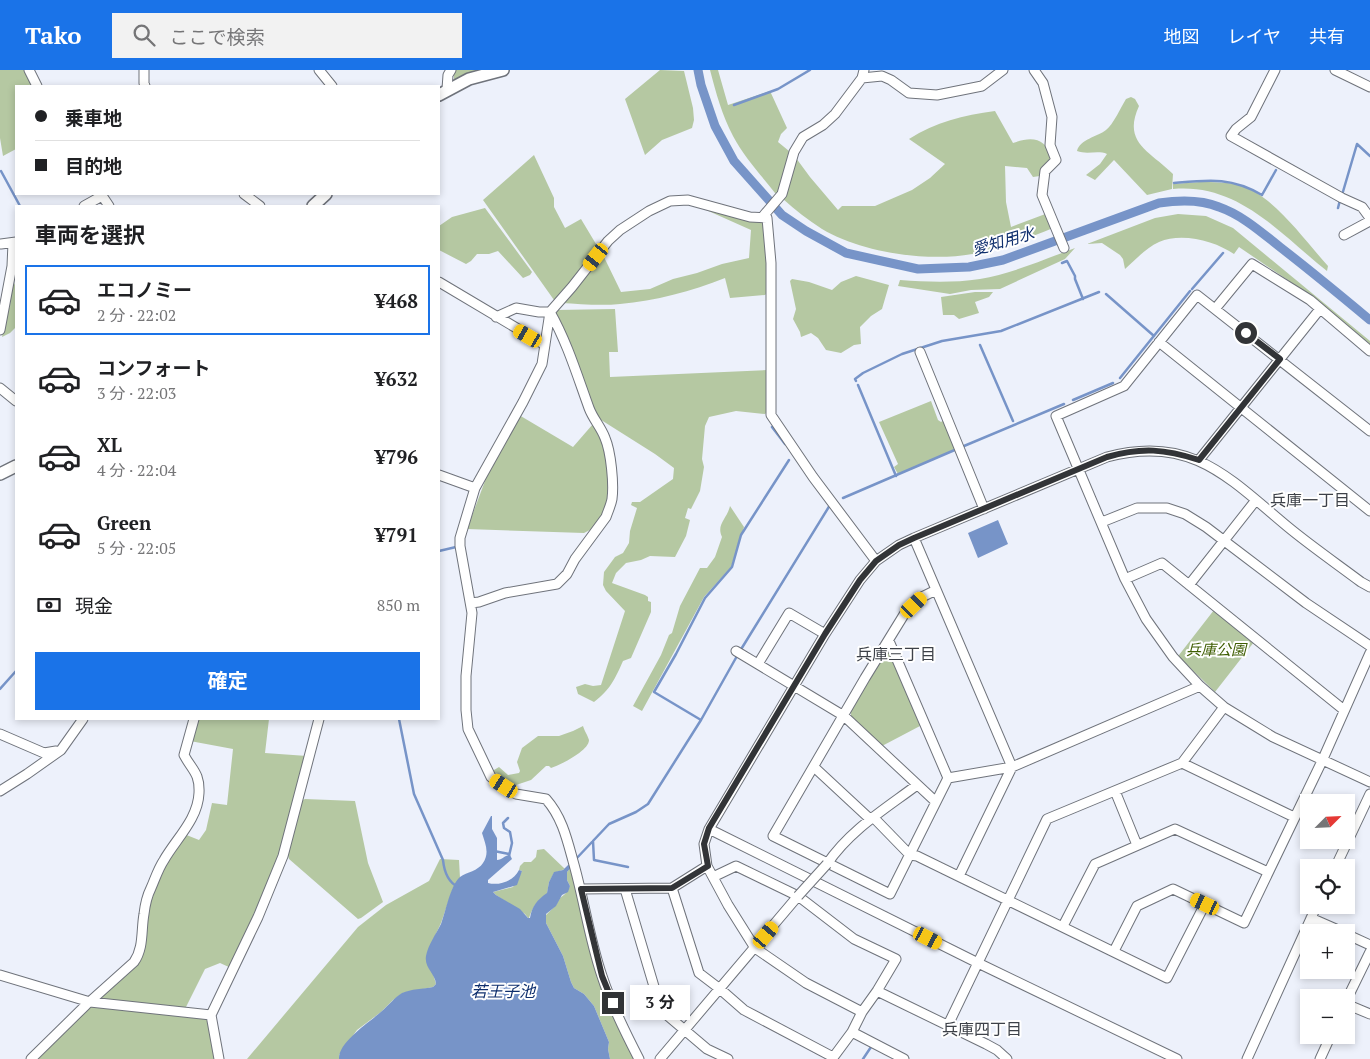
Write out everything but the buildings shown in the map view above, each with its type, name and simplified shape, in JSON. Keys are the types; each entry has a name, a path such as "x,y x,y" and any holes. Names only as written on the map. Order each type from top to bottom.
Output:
{"main road":[{"path":"443,92 469,79 503,70"},
{"path":"0,474 15,466"}],"street":[{"path":"29,70 36,85"},
{"path":"144,70 145,85"},
{"path":"319,70 331,85"},
{"path":"443,92 451,70"},
{"path":"764,214 782,194 794,152 803,137 823,125 836,114 863,74 882,76 909,92 937,95 982,86 1003,70"},
{"path":"1034,70 1043,83 1052,117 1050,145 1056,160 1045,171 1042,195 1064,248"},
{"path":"1275,70 1251,117 1236,129 1231,136 1342,198 1362,207 1370,219 1344,235"},
{"path":"1335,70 1370,87"},
{"path":"86,205 101,195"},
{"path":"245,195 259,205"},
{"path":"639,1059 626,1034 602,976 566,834 552,806 546,799 516,794 491,778 468,729 466,676 472,613 460,546 460,538 475,488 524,402 542,364 550,312 608,241 620,230 649,211 670,201 688,200 750,217 767,218 771,263 771,416 813,477 876,561"},
{"path":"0,330 15,243 1,244"},
{"path":"1215,309 1252,264 1310,300 1370,351"},
{"path":"440,283 496,318 545,345"},
{"path":"1370,431 1197,295 1124,386 1056,416 1125,579 1146,619 1173,657 1200,686 1224,707 1273,737 1370,782"},
{"path":"496,318 516,308 550,312"},
{"path":"1199,460 1320,309"},
{"path":"471,603 505,593 557,584 567,574 575,559 606,517 611,504 612,489 608,446 591,414 573,362 550,312"},
{"path":"1159,342 1370,511"},
{"path":"920,352 984,509"},
{"path":"0,388 15,400"},
{"path":"862,1012 806,983 755,948 728,906 713,877 708,866 704,844 709,828 825,634 860,580 876,561 899,545 914,538 1079,468 1107,457 1146,450 1172,452 1199,460 1235,482 1297,534 1370,587"},
{"path":"440,475 475,488"},
{"path":"1189,585 1256,500"},
{"path":"1102,522 1138,508 1167,508 1196,519 1306,603 1370,646"},
{"path":"914,538 1012,767 959,876"},
{"path":"1125,579 1162,563 1344,710"},
{"path":"889,641 948,778 890,894 773,836 905,613 922,597 936,590"},
{"path":"758,664 790,613 825,634"},
{"path":"739,653 844,716 936,802"},
{"path":"1114,951 1137,906 1173,889 1244,923 1322,761 1370,653"},
{"path":"948,778 1012,767 1200,686"},
{"path":"948,1025 1047,819 1182,763 1224,707"},
{"path":"0,791 61,750 82,720"},
{"path":"31,1059 138,957 143,915 149,891 164,860 184,831 198,803 199,792 195,770 184,755 194,720"},
{"path":"219,1059 211,1015 258,917 283,856 319,720"},
{"path":"0,734 44,753 61,750"},
{"path":"1182,763 1294,817"},
{"path":"814,767 910,855 917,856 959,876 1167,978 1205,904"},
{"path":"660,1059 850,836 871,818 917,785"},
{"path":"1114,791 1137,845"},
{"path":"1339,859 1370,794"},
{"path":"709,828 978,963 1177,1059"},
{"path":"1063,926 1095,864 1175,829 1268,872"},
{"path":"581,889 672,888 708,866"},
{"path":"672,888 699,973 744,1010 832,1058 852,1032 862,1012 896,959 854,939 798,896 736,866 713,877"},
{"path":"625,889 661,1010 707,1049 728,1059"},
{"path":"1247,1059 1313,914"},
{"path":"1311,918 1325,924"},
{"path":"1355,938 1370,945"},
{"path":"1352,989 1370,952"},
{"path":"0,975 90,1002 211,1015"},
{"path":"877,991 997,1050 1007,1059"},
{"path":"1355,1006 1370,1014"},
{"path":"852,1032 904,1059"},
{"path":"1320,1059 1326,1044"}],"green space":[{"path":"0,70 25,70 33,85 15,85 15,150 3,156 0,138"},
{"path":"454,70 479,70 454,80"},
{"path":"660,70 684,71 694,120 692,128 662,140 645,155 625,99"},
{"path":"710,70 718,70 728,105 770,91 787,128 781,134 778,142 789,151 778,193 775,193 753,166 733,136 722,112"},
{"path":"1131,97 1135,99 1139,106 1134,129 1136,138 1148,152 1173,174 1172,189 1147,195 1114,160 1095,180 1086,175 1100,164 1107,154 1077,151 1079,147 1085,141 1109,128 1126,99"},
{"path":"995,111 1013,143 1032,139 1038,140 1050,152 1053,159 1040,176 1033,177 1027,168 1005,166 1006,202 1011,227 1048,213 1053,228 1016,242 977,253 939,257 898,254 877,250 838,237 822,229 783,199 796,158 838,210 842,206 875,206 912,190 930,178 945,164 909,139 929,128 950,120"},
{"path":"534,155 554,198 554,207 565,228 581,219 599,249 554,300 483,200"},
{"path":"1200,182 1239,185 1252,190 1264,198 1299,232 1328,266 1327,271 1275,227 1238,203 1218,194 1197,189 1173,189 1173,184"},
{"path":"695,205 766,224 767,293 765,295 730,298 725,278 673,295 633,303 590,305 561,303 603,255 621,292 650,289 673,279 749,258 751,230"},
{"path":"485,208 532,272 530,275 523,278 498,251 489,254 477,254 466,264 440,251 440,225 452,217"},
{"path":"1178,214 1206,216 1233,228 1370,341 1370,345 1311,296 1239,247 1234,254 1218,245 1198,239 1168,239 1150,247 1125,269 1120,255 1102,243 1087,244 1155,218"},
{"path":"1075,248 1065,259 1000,289 971,290 950,294 898,286 900,280 950,282 992,277"},
{"path":"856,276 889,285 882,309 871,316 860,327 861,344 854,345 841,353 826,350 818,338 811,333 801,337 793,319 796,309 790,281 792,279 809,282 832,290 841,282"},
{"path":"15,283 15,328 2,337 7,311 10,307 11,291"},
{"path":"975,292 993,292 989,297 975,302 979,313 959,319 954,315 943,315 941,297"},
{"path":"615,309 618,352 609,352 610,377 768,370 768,411 765,414 736,411 709,417 705,426 702,459 704,467 700,491 691,509 688,508 685,518 690,520 686,536 675,557 650,556 626,563 616,573 612,583 648,597 648,601 651,602 651,612 631,658 623,661 612,684 594,702 578,694 576,687 585,684 601,685 625,611 606,591 603,585 604,572 615,557 623,553 629,543 630,531 637,508 631,505 632,502 640,502 673,479 674,468 598,418 554,314 556,310"},
{"path":"931,401 938,420 941,422 944,420 956,449 898,474 894,467 898,464 879,422"},
{"path":"519,415 573,447 593,424 601,434 606,453 609,490 604,515 593,528 584,533 467,529 491,465"},
{"path":"730,506 744,527 731,567 704,597 642,711 633,706 661,655 669,635 672,633 680,606 700,568 707,568 715,557 722,537 720,528"},
{"name":"兵庫公園","path":"1214,610 1254,642 1215,692 1179,657"},
{"path":"886,653 890,653 920,726 882,746 851,717 851,711"},
{"path":"197,720 269,720 265,753 307,756 281,857 231,968 220,963 205,969 185,1009 98,1000 138,961 152,889 184,834 199,840 206,830 212,803 227,805 233,749 190,741"},
{"path":"583,726 589,740 584,749 561,764 551,768 546,766 531,780 513,786 494,772 499,767 508,775 519,773 517,762 522,748 538,736 559,736"},
{"path":"305,799 355,801 368,863 383,902 361,918 358,919 289,859 287,852 301,801"},
{"path":"544,849 565,869 554,873 549,882 547,894 536,904 528,918 493,892 513,887 522,871 519,870 520,866 524,862 531,862 536,857 537,850"},
{"path":"440,859 459,860 460,878 453,888 441,923 427,953 436,984 433,987 403,993 393,1000 381,1012 357,1030 339,1055 339,1059 247,1059 358,927 386,905 429,881"},
{"path":"571,867 598,975 635,1059 610,1059 609,1042 594,1006 584,994 574,988 563,956 546,923 546,915 570,886 567,880 567,872"},
{"path":"90,1004 207,1018 210,1023 217,1059 34,1059"}],"water":[{"path":"998,520 1008,544 978,558 968,533"},
{"name":"若王子池","path":"491,816 492,829 497,838 497,860 510,855 512,859 488,880 488,883 506,882 514,877 519,870 522,871 517,885 493,892 520,909 528,918 530,918 532,910 540,898 547,893 549,882 554,872 563,870 574,859 575,863 567,872 567,880 570,886 568,892 562,895 556,906 546,914 546,923 563,956 574,988 584,994 594,1006 609,1042 610,1059 339,1059 340,1053 349,1039 399,995 409,991 433,987 436,984 427,964 427,952 441,924 451,892 457,881 463,875 478,868 485,859 486,848 482,833"}],"waterway":[{"name":"愛知用水","path":"698,70 715,126 734,161 782,215 806,231 846,253 918,269 969,267 1003,260 1159,203 1197,201 1227,210 1251,224 1370,320"},
{"path":"734,105 778,89 810,70"},
{"path":"1342,195 1357,144 1370,156"},
{"path":"1174,183 1220,181 1240,185 1262,195 1276,170"},
{"path":"1,171 19,205"},
{"path":"1338,208 1340,200"},
{"path":"1192,289 1223,253"},
{"path":"1062,263 1067,261 1075,276 1083,299"},
{"path":"1120,378 1190,291"},
{"path":"856,381 855,379 863,373 902,354 942,341 1001,331 1099,292"},
{"path":"1106,294 1154,336"},
{"path":"980,345 1013,421"},
{"path":"1073,400 1113,383"},
{"path":"858,385 896,476"},
{"path":"964,446 1064,404"},
{"path":"772,427 785,444"},
{"path":"843,498 957,449"},
{"path":"701,720 654,692 705,598 732,567 741,535 789,460"},
{"path":"740,651 830,505"},
{"path":"440,551 456,547"},
{"path":"575,860 609,824 636,812 648,804 701,720 737,656"},
{"path":"0,689 15,672"},
{"path":"399,720 414,794 443,860 447,875 458,887"},
{"path":"508,818 503,823 504,828 510,832 512,843 509,856"},
{"path":"593,841 594,860 628,867"},
{"path":"494,851 509,854"},
{"path":"863,1059 871,1047"}],"district":[{"name":"兵庫一丁目","path":"1310,500"},
{"name":"兵庫三丁目","path":"896,654"},
{"name":"兵庫四丁目","path":"982,1029"}],"route":[{"path":"613,1003 602,976 581,889 672,888 708,866 704,844 709,828 825,634 860,580 876,561 899,545 914,538 1107,457 1133,451 1159,450 1199,460 1280,359 1246,333"}]}
